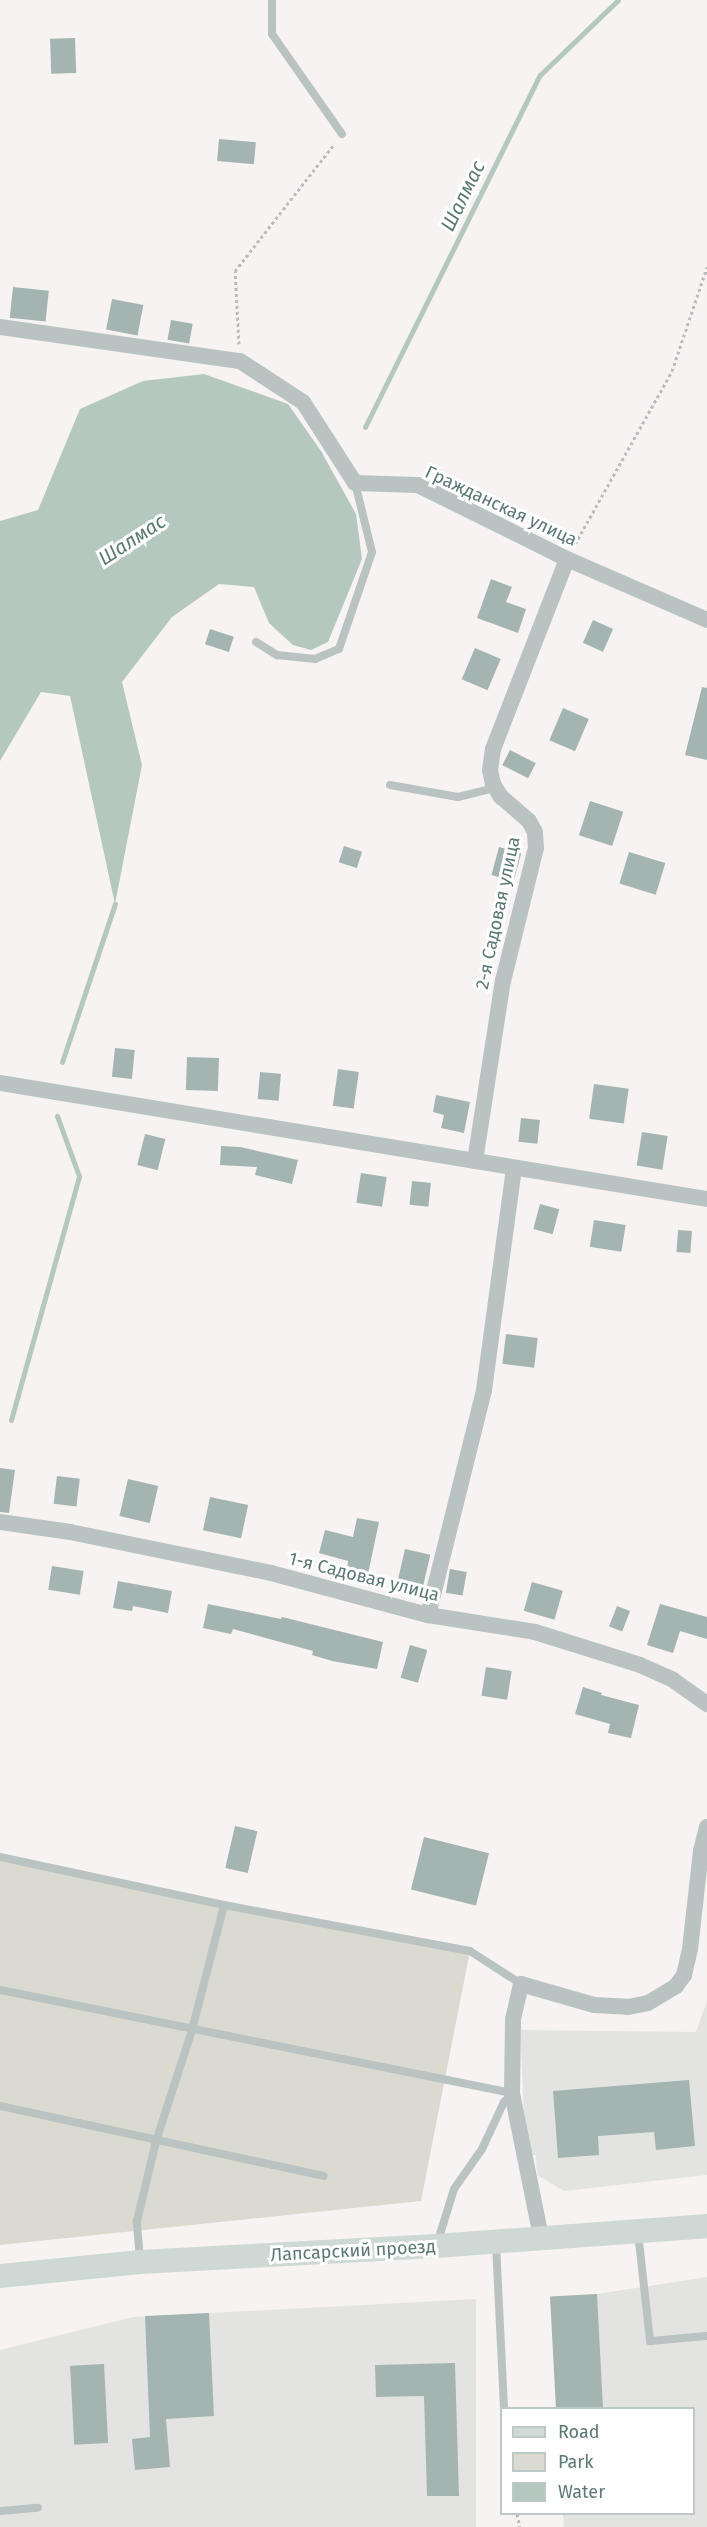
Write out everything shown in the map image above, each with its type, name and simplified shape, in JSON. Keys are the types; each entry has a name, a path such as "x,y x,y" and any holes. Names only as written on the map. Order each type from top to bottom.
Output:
{"street":[{"path":"0,327 240,361 303,402 356,483"},
{"name":"Гражданская улица","path":"356,483 418,485 567,559 707,620"},
{"path":"495,788 490,770 493,749 567,559"},
{"name":"2-я Садовая улица","path":"475,1161 503,981 536,848 535,832 529,821 501,797 495,788"},
{"path":"0,1083 707,1199"},
{"path":"428,1615 484,1390 514,1169"},
{"name":"1-я Садовая улица","path":"0,1522 70,1532 271,1573 428,1615 535,1632 640,1665 673,1680 707,1704"},
{"path":"541,2237 512,2093 513,2019 521,1984 594,2005 628,2007 648,2003 676,1986 684,1975 690,1949 701,1851 707,1827"},
{"name":"Лапсарский проезд","path":"0,2276 141,2262 436,2246 707,2226"}],"lane":[{"path":"272,0 272,34 342,134"},
{"path":"256,642 277,655 315,659 339,649 372,552 356,483"},
{"path":"390,785 458,797 495,788"},
{"path":"0,1857 224,1905 470,1951 521,1984"},
{"path":"141,2262 137,2220 156,2141 192,2030 224,1905"},
{"path":"0,1990 512,2093"},
{"path":"436,2246 454,2189 482,2149 504,2102 512,2093"},
{"path":"0,2106 324,2176"},
{"path":"638,2231 650,2341 707,2336"},
{"path":"496,2241 504,2407"},
{"path":"0,2511 38,2508"}],"path":[{"path":"240,361 235,271 342,134"},
{"path":"567,559 672,371 707,267"}],"shaded area":[{"path":"707,2001 707,2175 564,2191 537,2175 536,2155 526,2155 520,2030 696,2032"},
{"path":"707,2277 707,2527 564,2527 563,2515 695,2515 695,2407 557,2407 550,2297 597,2294"},
{"path":"476,2299 476,2527 0,2527 0,2350 133,2317"}],"green space":[{"path":"0,1857 470,1951 421,2201 0,2245"}],"water":[{"path":"204,374 288,404 321,451 356,514 362,559 328,642 311,650 293,645 269,623 254,587 219,584 172,617 122,682 142,765 115,904 70,696 41,692 0,761 0,521 38,510 80,409 143,381"}],"building":[{"path":"75,38 76,73 51,74 50,39"},
{"path":"219,139 256,142 254,164 217,161"},
{"path":"13,287 49,291 46,322 10,318"},
{"path":"112,299 143,305 137,336 106,329"},
{"path":"171,320 193,324 189,344 168,340"},
{"path":"491,579 512,587 506,602 526,609 518,633 477,618"},
{"path":"593,620 613,629 603,652 583,643"},
{"path":"210,629 234,637 229,652 205,644"},
{"path":"475,648 501,659 487,690 462,679"},
{"path":"702,687 707,688 707,760 685,755"},
{"path":"563,708 589,719 575,751 549,740"},
{"path":"510,750 536,763 528,778 502,765"},
{"path":"590,801 623,812 612,846 579,835"},
{"path":"344,846 362,852 357,868 339,862"},
{"path":"499,847 521,853 514,881 491,875"},
{"path":"629,852 665,863 656,895 619,884"},
{"path":"115,1048 135,1050 132,1079 112,1077"},
{"path":"187,1057 219,1058 218,1091 186,1090"},
{"path":"338,1069 359,1072 354,1109 333,1106"},
{"path":"260,1072 281,1074 279,1101 258,1099"},
{"path":"594,1084 629,1089 624,1124 589,1119"},
{"path":"436,1095 470,1102 464,1133 441,1128 444,1115 433,1112"},
{"path":"521,1118 540,1120 537,1144 518,1142"},
{"path":"642,1132 668,1136 662,1170 637,1166"},
{"path":"145,1134 165,1139 158,1170 137,1165"},
{"path":"221,1146 240,1147 298,1160 292,1184 255,1175 257,1167 220,1165"},
{"path":"361,1173 387,1177 382,1207 356,1203"},
{"path":"412,1181 431,1183 428,1207 409,1205"},
{"path":"540,1204 559,1209 553,1234 533,1229"},
{"path":"594,1220 626,1225 621,1252 590,1247"},
{"path":"678,1230 692,1231 690,1253 676,1252"},
{"path":"506,1334 538,1338 534,1368 502,1364"},
{"path":"0,1468 15,1470 9,1513 0,1512"},
{"path":"57,1476 80,1479 76,1507 54,1504"},
{"path":"128,1479 158,1486 150,1523 119,1516"},
{"path":"210,1497 248,1505 241,1538 203,1530"},
{"path":"357,1518 379,1522 368,1574 347,1570 348,1561 319,1553 325,1530 353,1537"},
{"path":"405,1549 430,1555 423,1587 398,1581"},
{"path":"52,1566 84,1571 80,1595 48,1590"},
{"path":"450,1569 467,1572 463,1596 446,1593"},
{"path":"118,1581 172,1591 168,1613 133,1606 132,1611 113,1608"},
{"path":"532,1582 563,1591 554,1620 524,1611"},
{"path":"208,1604 281,1619 282,1617 383,1642 377,1669 332,1661 312,1655 313,1651 233,1629 231,1634 203,1628"},
{"path":"660,1604 707,1617 707,1639 680,1631 673,1653 647,1645"},
{"path":"617,1606 630,1611 622,1632 609,1627"},
{"path":"410,1645 427,1650 418,1683 401,1678"},
{"path":"486,1667 512,1671 507,1700 481,1696"},
{"path":"583,1687 602,1693 601,1695 639,1705 631,1738 608,1733 610,1724 575,1714"},
{"path":"235,1826 257,1831 248,1873 225,1868"},
{"path":"424,1837 489,1853 476,1906 411,1889"},
{"path":"689,2080 695,2146 656,2150 654,2132 598,2136 599,2155 558,2158 553,2091"},
{"path":"597,2294 603,2407 556,2407 550,2296"},
{"path":"209,2313 214,2416 166,2419 170,2467 135,2470 132,2439 150,2437 145,2316"},
{"path":"455,2363 459,2496 427,2496 424,2396 376,2397 375,2365"},
{"path":"104,2364 108,2443 74,2445 70,2366"}],"waterway":[{"name":"Шалмас","path":"365,427 540,75 618,0"},
{"path":"62,1062 115,904"},
{"path":"11,1420 79,1176 57,1116"}]}
